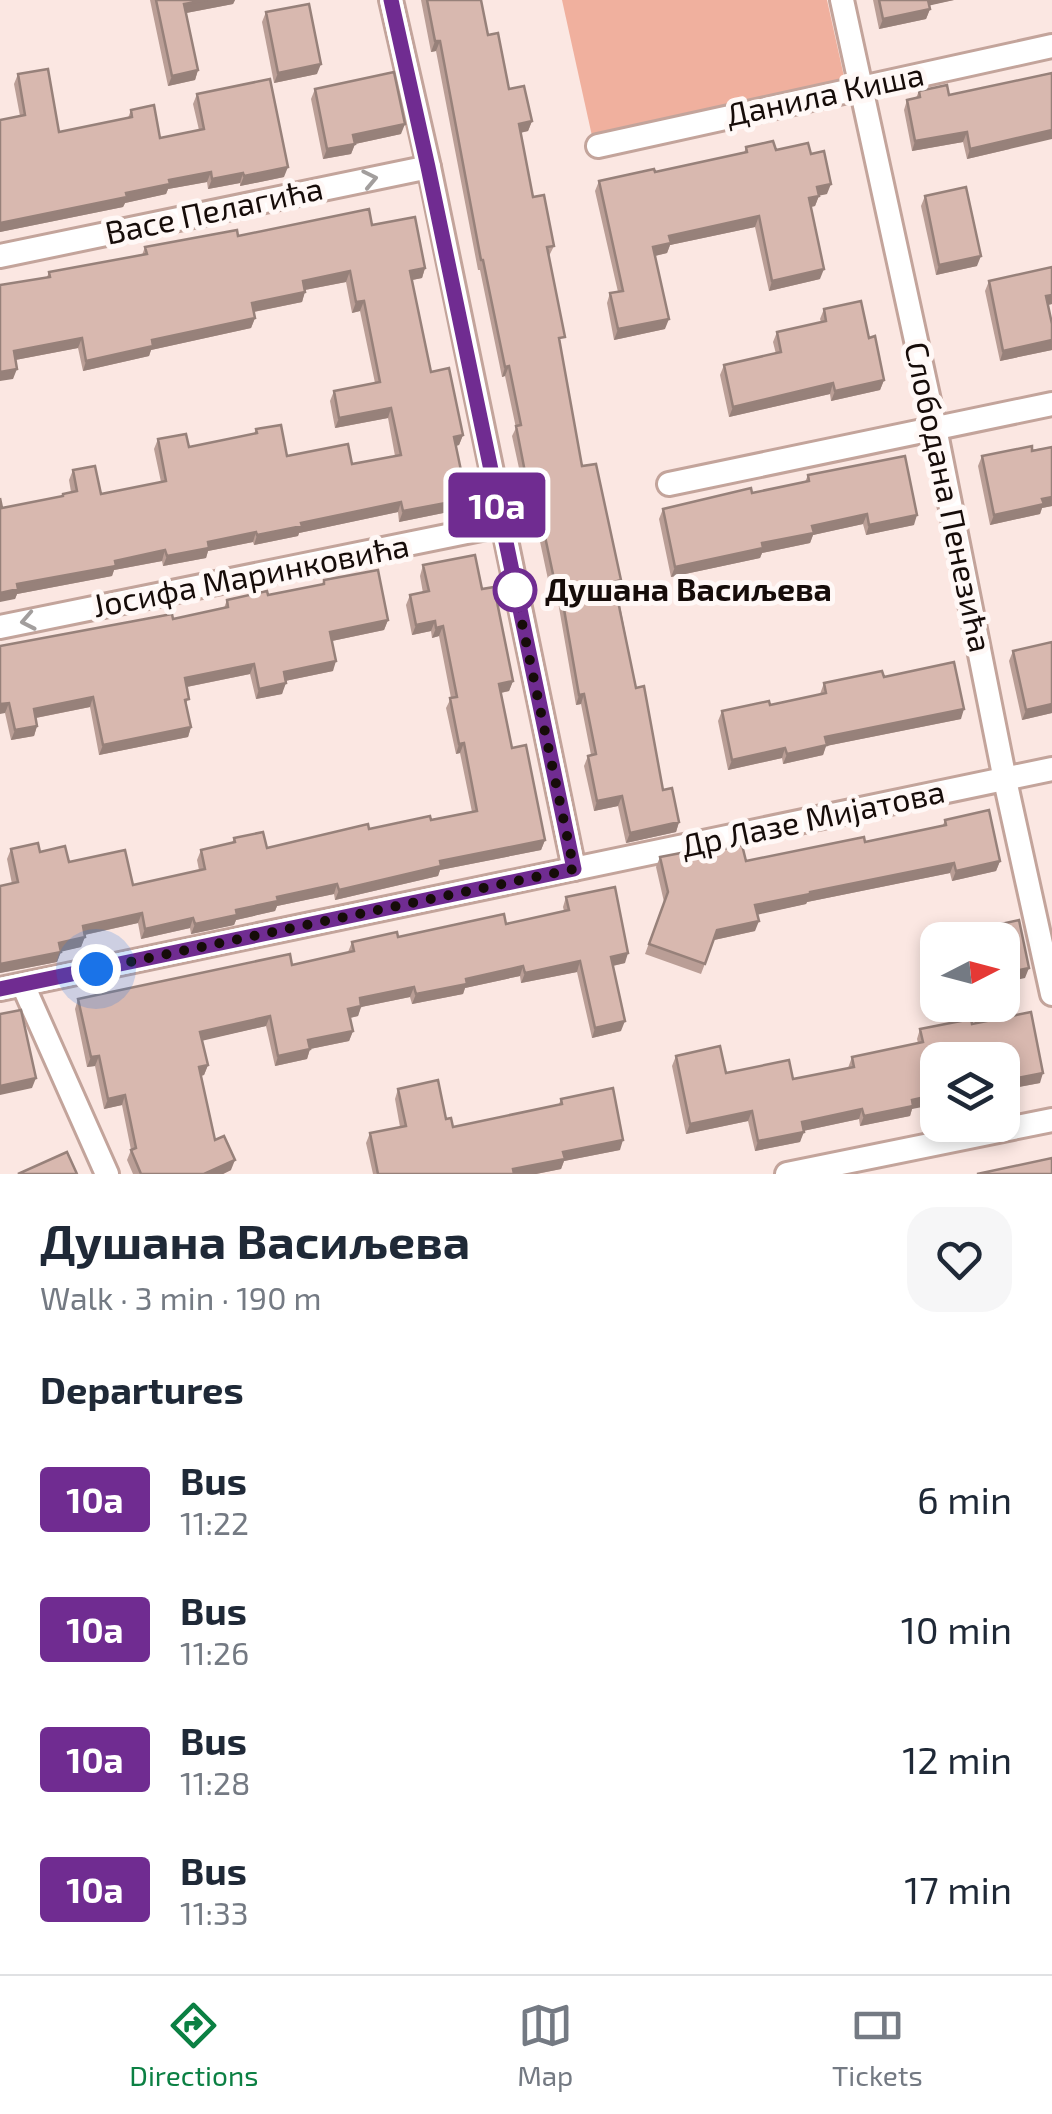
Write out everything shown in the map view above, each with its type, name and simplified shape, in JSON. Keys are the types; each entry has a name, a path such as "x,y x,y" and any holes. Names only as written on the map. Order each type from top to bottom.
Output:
{"street":[{"path":"107,1174 12,987 574,869 391,0"},
{"name":"Слободана Пенезића","path":"842,0 1052,994"},
{"name":"Данила Киша","path":"598,146 1052,46"},
{"name":"Васе Пелагића","path":"0,256 428,167"},
{"path":"668,484 1052,404"},
{"name":"Јосифа Маринковића","path":"0,627 501,525"},
{"name":"Др Лазе Мијатова","path":"574,869 1052,769"},
{"path":"787,1174 1052,1120"}],"shaded area":[{"path":"562,0 827,0 845,81 592,136"}],"building":[{"path":"156,0 207,0 184,4 198,70 172,76"},
{"path":"427,0 481,0 488,35 498,33 509,89 524,86 532,121 519,124 533,197 544,195 554,246 547,247 565,337 559,338 582,466 596,464 621,580 614,582 636,688 644,686 663,790 672,788 679,822 630,833 622,796 597,801 588,756 596,754 584,694 579,695 561,592 557,593 543,527 538,528 525,472 516,426 521,425 509,366 505,367 481,260 440,41 435,41"},
{"path":"879,0 928,0 930,9 883,19"},
{"path":"309,4 321,64 278,73 266,12"},
{"path":"48,69 59,132 132,117 131,110 154,105 160,138 204,129 197,94 270,79 288,167 244,176 243,173 212,179 211,172 169,180 170,184 126,193 127,197 0,223 0,120 25,115 18,74"},
{"path":"394,72 405,124 353,135 355,144 327,149 315,89"},
{"path":"1052,73 1052,130 970,149 967,132 915,141 907,100 920,97 919,91 947,85 949,95"},
{"path":"773,141 776,150 808,143 811,154 824,151 831,184 817,187 819,196 809,198 824,269 772,281 759,216 669,236 671,243 653,247 669,319 618,329 610,293 623,291 599,181 747,152 746,147"},
{"path":"966,187 981,256 939,265 925,196"},
{"path":"369,209 372,225 415,217 425,268 410,271 431,372 449,368 463,435 454,437 467,499 403,511 401,502 301,523 302,526 208,542 209,548 167,556 165,550 115,561 116,566 17,584 18,589 0,593 0,498 2,508 63,496 77,491 73,470 95,466 101,494 166,481 158,439 186,434 189,447 281,425 287,456 348,444 352,464 401,455 391,408 339,418 334,391 380,382 364,301 356,302 350,271 303,281 305,292 252,303 255,318 152,340 153,346 86,361 82,338 14,351 17,369 0,372 0,285 147,254 145,247 237,230 238,236"},
{"path":"1052,267 1052,295 1046,296 1052,340 1003,351 989,281"},
{"path":"861,301 869,338 875,336 884,380 835,391 833,383 733,407 724,365 781,352 777,332 826,321 824,309"},
{"path":"1032,446 1032,451 1052,447 1052,497 1042,499 1044,504 994,515 982,456"},
{"path":"905,456 917,515 869,525 867,514 812,526 814,533 762,543 763,548 675,567 663,509 751,488 752,493 809,481 808,475"},
{"path":"475,555 482,589 494,587 513,681 499,684 512,748 526,745 545,840 440,861 441,866 339,890 337,884 277,897 278,901 236,910 237,915 195,924 193,918 145,929 142,913 83,926 85,937 59,943 61,952 0,964 0,886 18,882 11,849 38,843 40,852 65,846 69,862 125,850 133,885 205,869 201,850 235,842 234,838 263,832 267,848 368,824 369,829 477,811 464,743 459,744 450,698 457,697 443,626 436,628 435,621 416,625 410,595 429,591 423,565"},
{"path":"378,570 388,620 330,632 336,661 284,672 286,683 259,689 254,664 185,678 191,727 103,745 93,697 34,709 37,726 15,730 9,703 0,704 0,646 172,614 173,619 228,607 227,600 324,584 324,580"},
{"path":"1052,642 1052,704 1026,710 1013,651"},
{"path":"954,662 964,709 825,737 827,745 787,754 785,748 732,760 722,711 826,693 824,683 882,671 884,677"},
{"path":"989,810 1000,861 956,871 954,863 755,905 759,921 717,930 705,964 649,944 668,892 660,857 686,852 687,857 742,845 746,861 946,825 945,820"},
{"path":"615,887 628,953 611,957 625,1021 595,1028 580,961 525,973 523,966 466,979 467,984 416,994 414,987 360,998 361,1006 348,1009 353,1031 308,1040 310,1049 278,1056 270,1016 200,1032 208,1065 199,1067 215,1140 224,1136 235,1160 204,1174 141,1174 131,1150 136,1148 125,1095 108,1099 99,1056 91,1057 78,999 290,954 292,965 354,951 352,942 397,932 398,937 504,914 506,924 569,910 566,897"},
{"path":"1020,925 1029,968 1020,970"},
{"path":"21,1010 36,1078 0,1086 0,1014"},
{"path":"1031,1012 1043,1073 1020,1077 1020,1042 923,1042 920,1029 956,1022 1020,1022 1020,1014"},
{"path":"920,1043 920,1098 912,1100 913,1106 864,1116 862,1109 802,1122 804,1132 758,1141 752,1111 690,1124 676,1056 720,1046 726,1073 789,1060 793,1079 854,1067 852,1057"},
{"path":"438,1080 446,1119 451,1118 453,1127 562,1104 561,1099 613,1088 623,1140 563,1152 565,1159 513,1169 514,1174 378,1174 370,1133 406,1126 398,1089"},
{"path":"67,1152 77,1174 18,1174"},
{"path":"1052,1158 1052,1174 977,1174"}],"bus line":[{"name":"10а","path":"0,989 574,869 391,0"}],"place":[{"name":"Душана Васиљева","path":"515,590"}],"route":[{"path":"96,969 574,869 515,590"}]}
